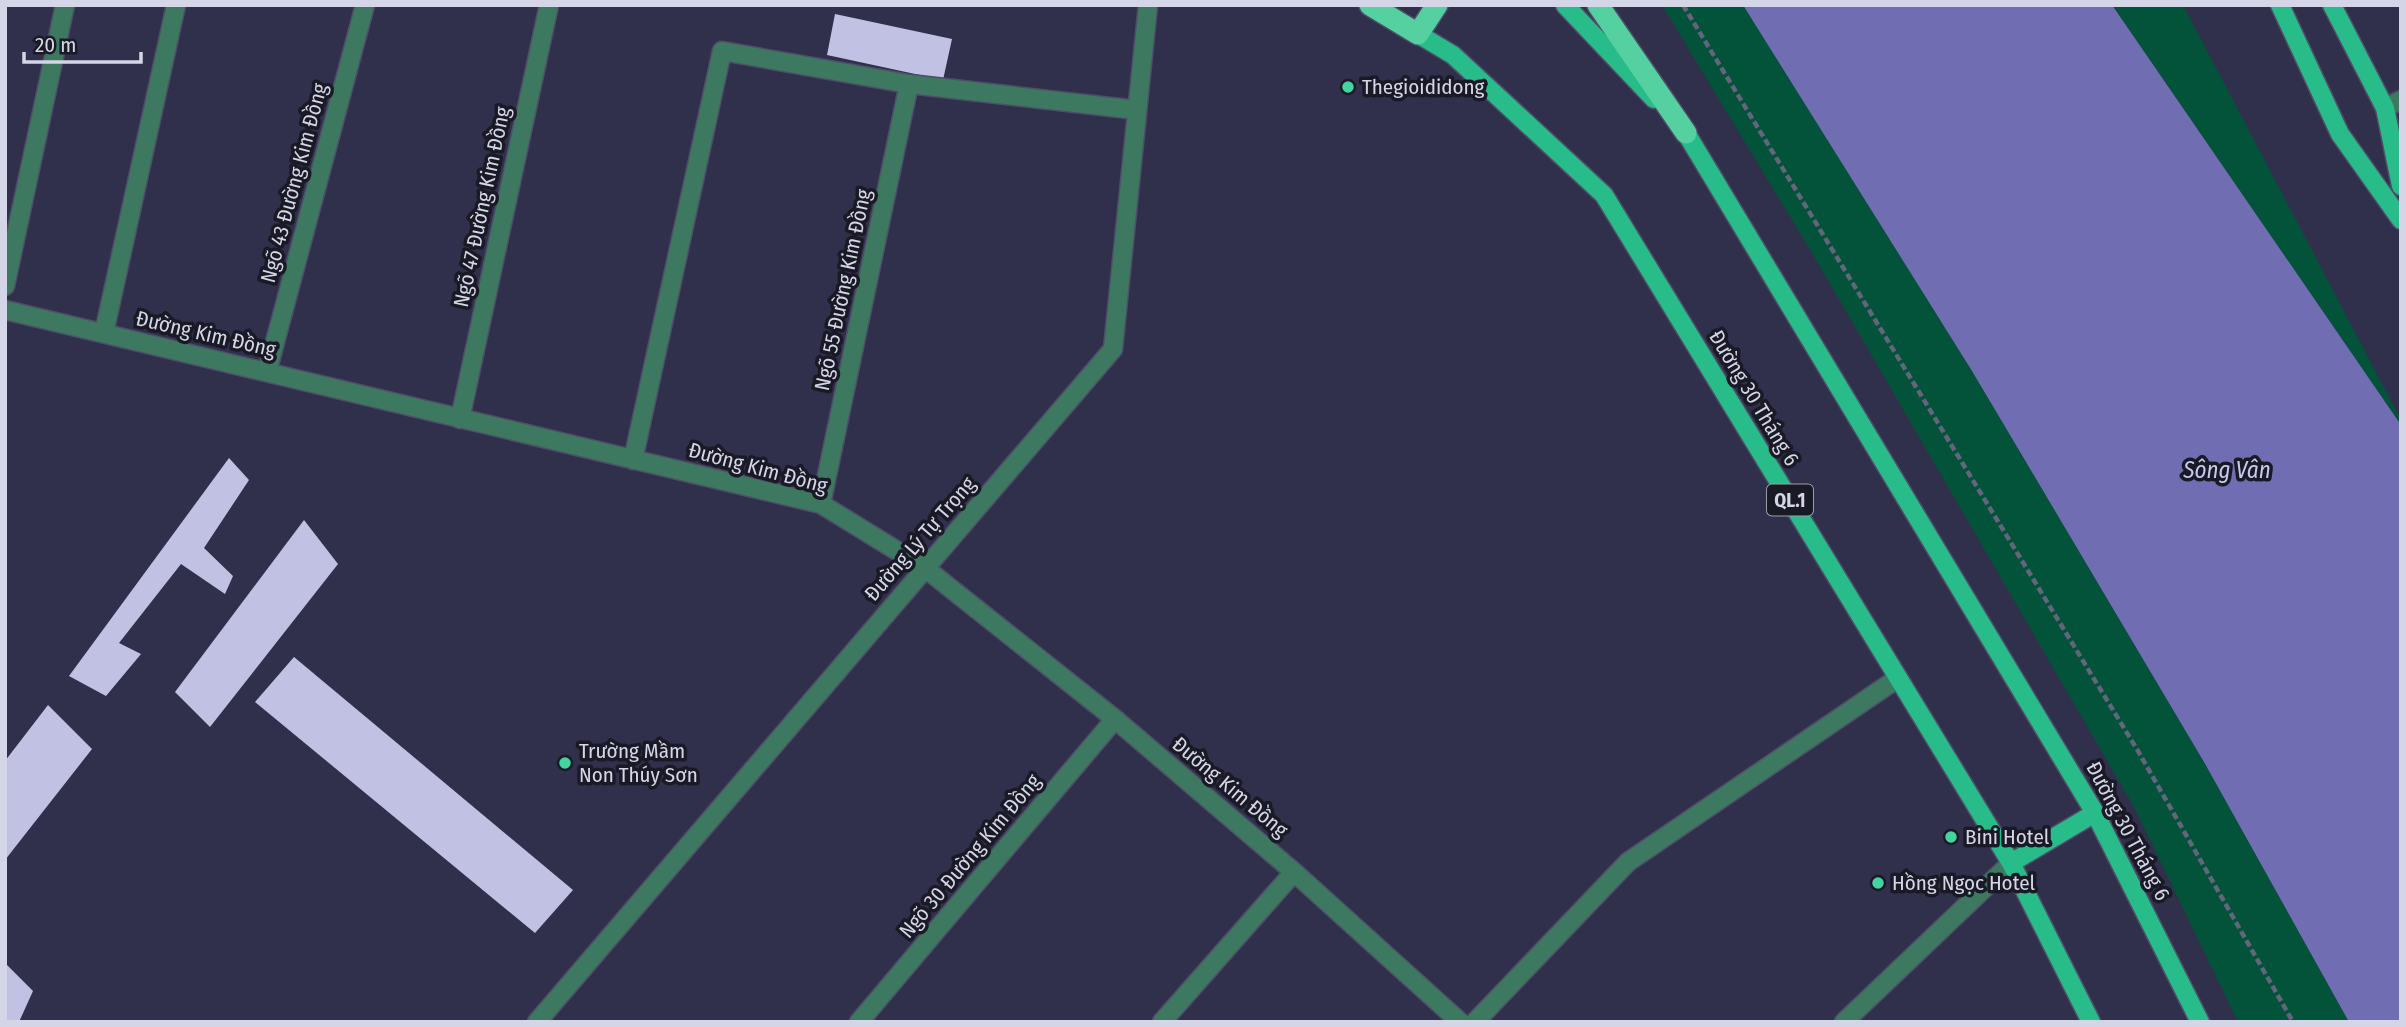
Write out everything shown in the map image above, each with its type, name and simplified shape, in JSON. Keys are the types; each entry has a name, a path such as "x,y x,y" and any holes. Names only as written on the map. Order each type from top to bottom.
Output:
{"highway":[{"name":"QL.1","path":"1370,5 1418,34"},
{"path":"1418,34 1437,5"},
{"path":"1598,5 1686,132"}],"main road":[{"name":"Đường 30 Tháng 6","path":"1565,5 1686,132 2095,813 2200,1022"},
{"path":"2280,5 2340,134 2401,220"},
{"path":"2332,5 2393,104 2401,186"},
{"name":"Đường 30 Tháng 6","path":"1418,34 1453,55 1604,195 2011,863 2091,1022"},
{"path":"2011,863 2095,813"}],"street":[{"path":"5,286 65,5"},
{"path":"104,333 176,5"},
{"name":"Ngõ 43 Đường Kim Đồng","path":"267,372 365,5"},
{"name":"Ngõ 47 Đường Kim Đồng","path":"460,419 549,5"},
{"name":"Đường Lý Tự Trọng","path":"537,1022 1113,349 1147,5"},
{"path":"633,460 722,51 909,84 1137,110"},
{"name":"Ngõ 55 Đường Kim Đồng","path":"821,504 909,84"},
{"name":"Đường Kim Đồng","path":"5,310 821,504 925,568 1115,719 1294,872 1455,1020"},
{"path":"1475,1022 1628,862 1898,678"},
{"name":"Ngõ 30 Đường Kim Đồng","path":"859,1022 1115,719"},
{"path":"1844,1022 2011,863"},
{"path":"1162,1022 1294,872"}],"path":[{"path":"1683,5 2138,751 2293,1022"}],"green space":[{"path":"1662,5 1743,5 1972,371 2204,762 2349,1022 2238,1022 2134,807 1818,263"},
{"path":"2112,5 2183,5 2401,420 2401,425"}],"water":[{"name":"Sông Vân","path":"1743,5 2112,5 2401,425 2401,1022 2349,1022 2204,762 1972,371"}],"building":[{"path":"835,14 952,39 943,80 827,55"},
{"path":"229,458 249,480 204,548 233,576 225,594 181,564 119,643 141,654 106,696 69,676"},
{"path":"304,520 338,564 210,727 175,692"},
{"path":"294,657 573,890 535,933 255,702"},
{"path":"48,705 92,749 5,860 5,761"},
{"path":"5,963 33,991 19,1022 5,1022"}],"place":[{"name":"Thegioididong","path":"1348,87"},
{"name":"Trường Mầm Non Thúy Sơn","path":"565,763"},
{"name":"Bini Hotel","path":"1951,837"},
{"name":"Hồng Ngọc Hotel","path":"1878,883"}]}
